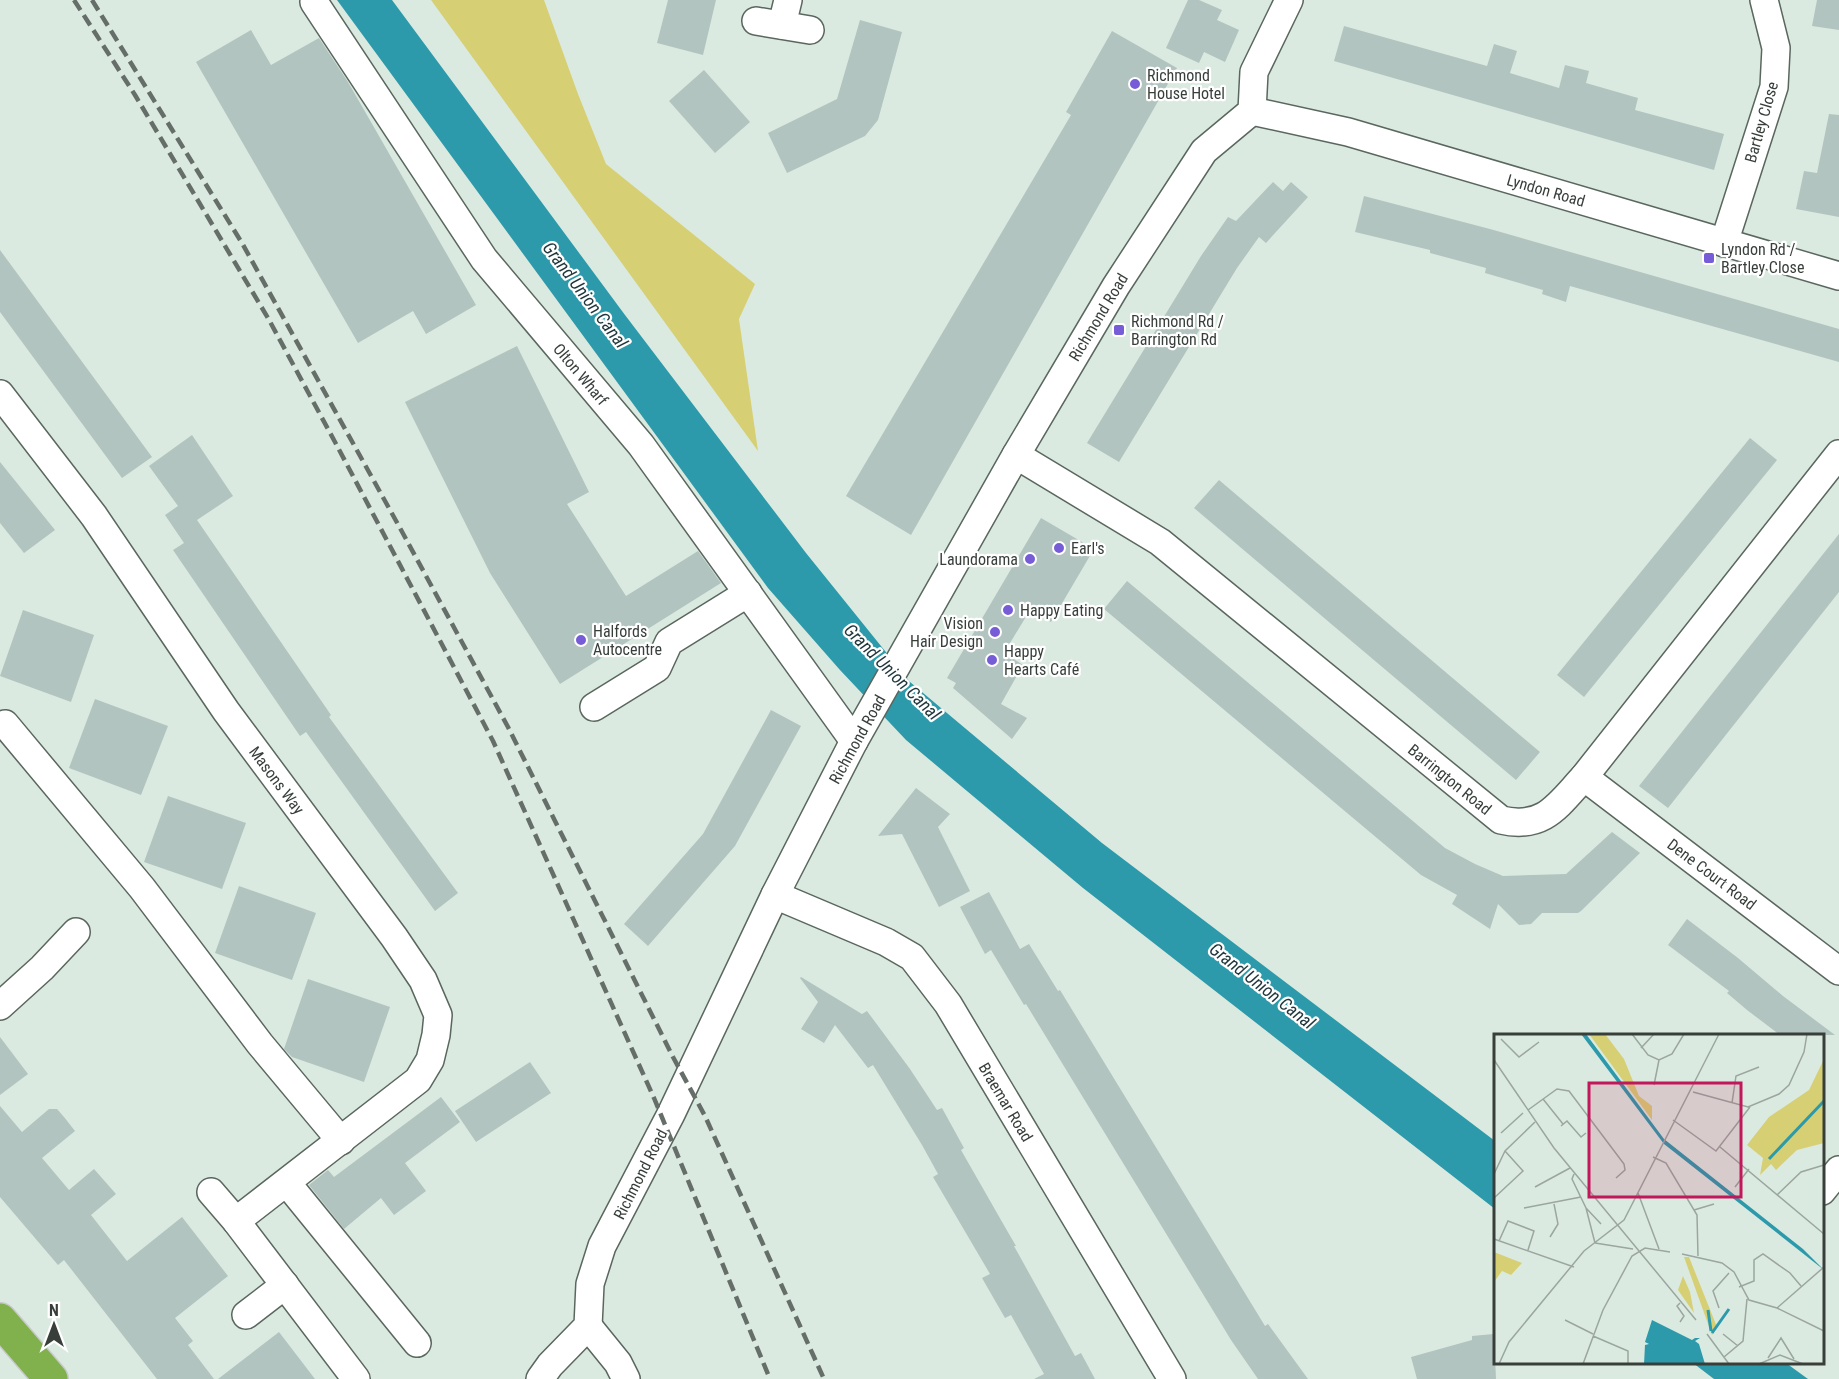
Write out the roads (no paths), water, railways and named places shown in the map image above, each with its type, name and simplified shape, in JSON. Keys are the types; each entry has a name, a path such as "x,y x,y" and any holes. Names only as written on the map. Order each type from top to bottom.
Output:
{"highway":[{"path":"0,1320 51,1379"}],"street":[{"path":"1252,111 1254,72 1288,0"},
{"name":"Bartley Close","path":"1724,243 1774,87 1776,48 1764,0"},
{"name":"Olton Wharf","path":"314,2 484,259 641,445 854,741"},
{"path":"775,15 810,30"},
{"name":"Lyndon Road","path":"1252,111 1348,132 1839,276"},
{"name":"Richmond Road","path":"588,1326 590,1284 603,1246 671,1114 775,895 854,741 908,648 934,579 1016,455 1116,286 1204,151 1252,111"},
{"name":"Masons Way","path":"0,394 94,516 226,711 394,937 423,980 438,1015 436,1035 429,1060 418,1080 236,1221"},
{"name":"Barrington Road","path":"1016,455 1160,542 1501,820 1513,823 1533,821 1550,814 1584,777 1839,454"},
{"path":"594,707 657,668 669,642 748,593"},
{"path":"5,724 142,888 260,1044 332,1148"},
{"name":"Dene Court Road","path":"1584,777 1839,971"},
{"name":"Braemar Road","path":"775,895 886,942 912,957 948,1004 1173,1379"},
{"path":"0,1006 42,968 76,932"},
{"path":"1824,1189 1839,1170"},
{"path":"287,1183 417,1343"},
{"path":"211,1192 236,1221 356,1379"},
{"path":"246,1315 285,1285"},
{"path":"540,1379 550,1365 588,1326 618,1363 626,1379"}],"water":[{"name":"Grand Union Canal","path":"337,0 392,0 625,315 806,553 910,682 1102,843 1494,1140 1494,1208 1083,888 906,740 840,670 768,588"},
{"path":"1694,1364 1787,1364 1808,1379 1714,1379"}],"railway":[{"path":"74,0 135,95 268,318 493,741 654,1098 770,1379"},
{"path":"92,0 242,243 508,727 673,1057 705,1116 824,1379"}],"place":[{"name":"Richmond House Hotel","path":"1135,84"},
{"name":"Lyndon Rd / Bartley Close","path":"1709,258"},
{"name":"Richmond Rd / Barrington Rd","path":"1119,330"},
{"name":"Earl's","path":"1059,548"},
{"name":"Laundorama","path":"1030,559"},
{"name":"Happy Eating","path":"1008,610"},
{"name":"Vision Hair Design","path":"995,632"},
{"name":"Halfords Autocentre","path":"581,640"},
{"name":"Happy Hearts Café","path":"992,660"}]}
